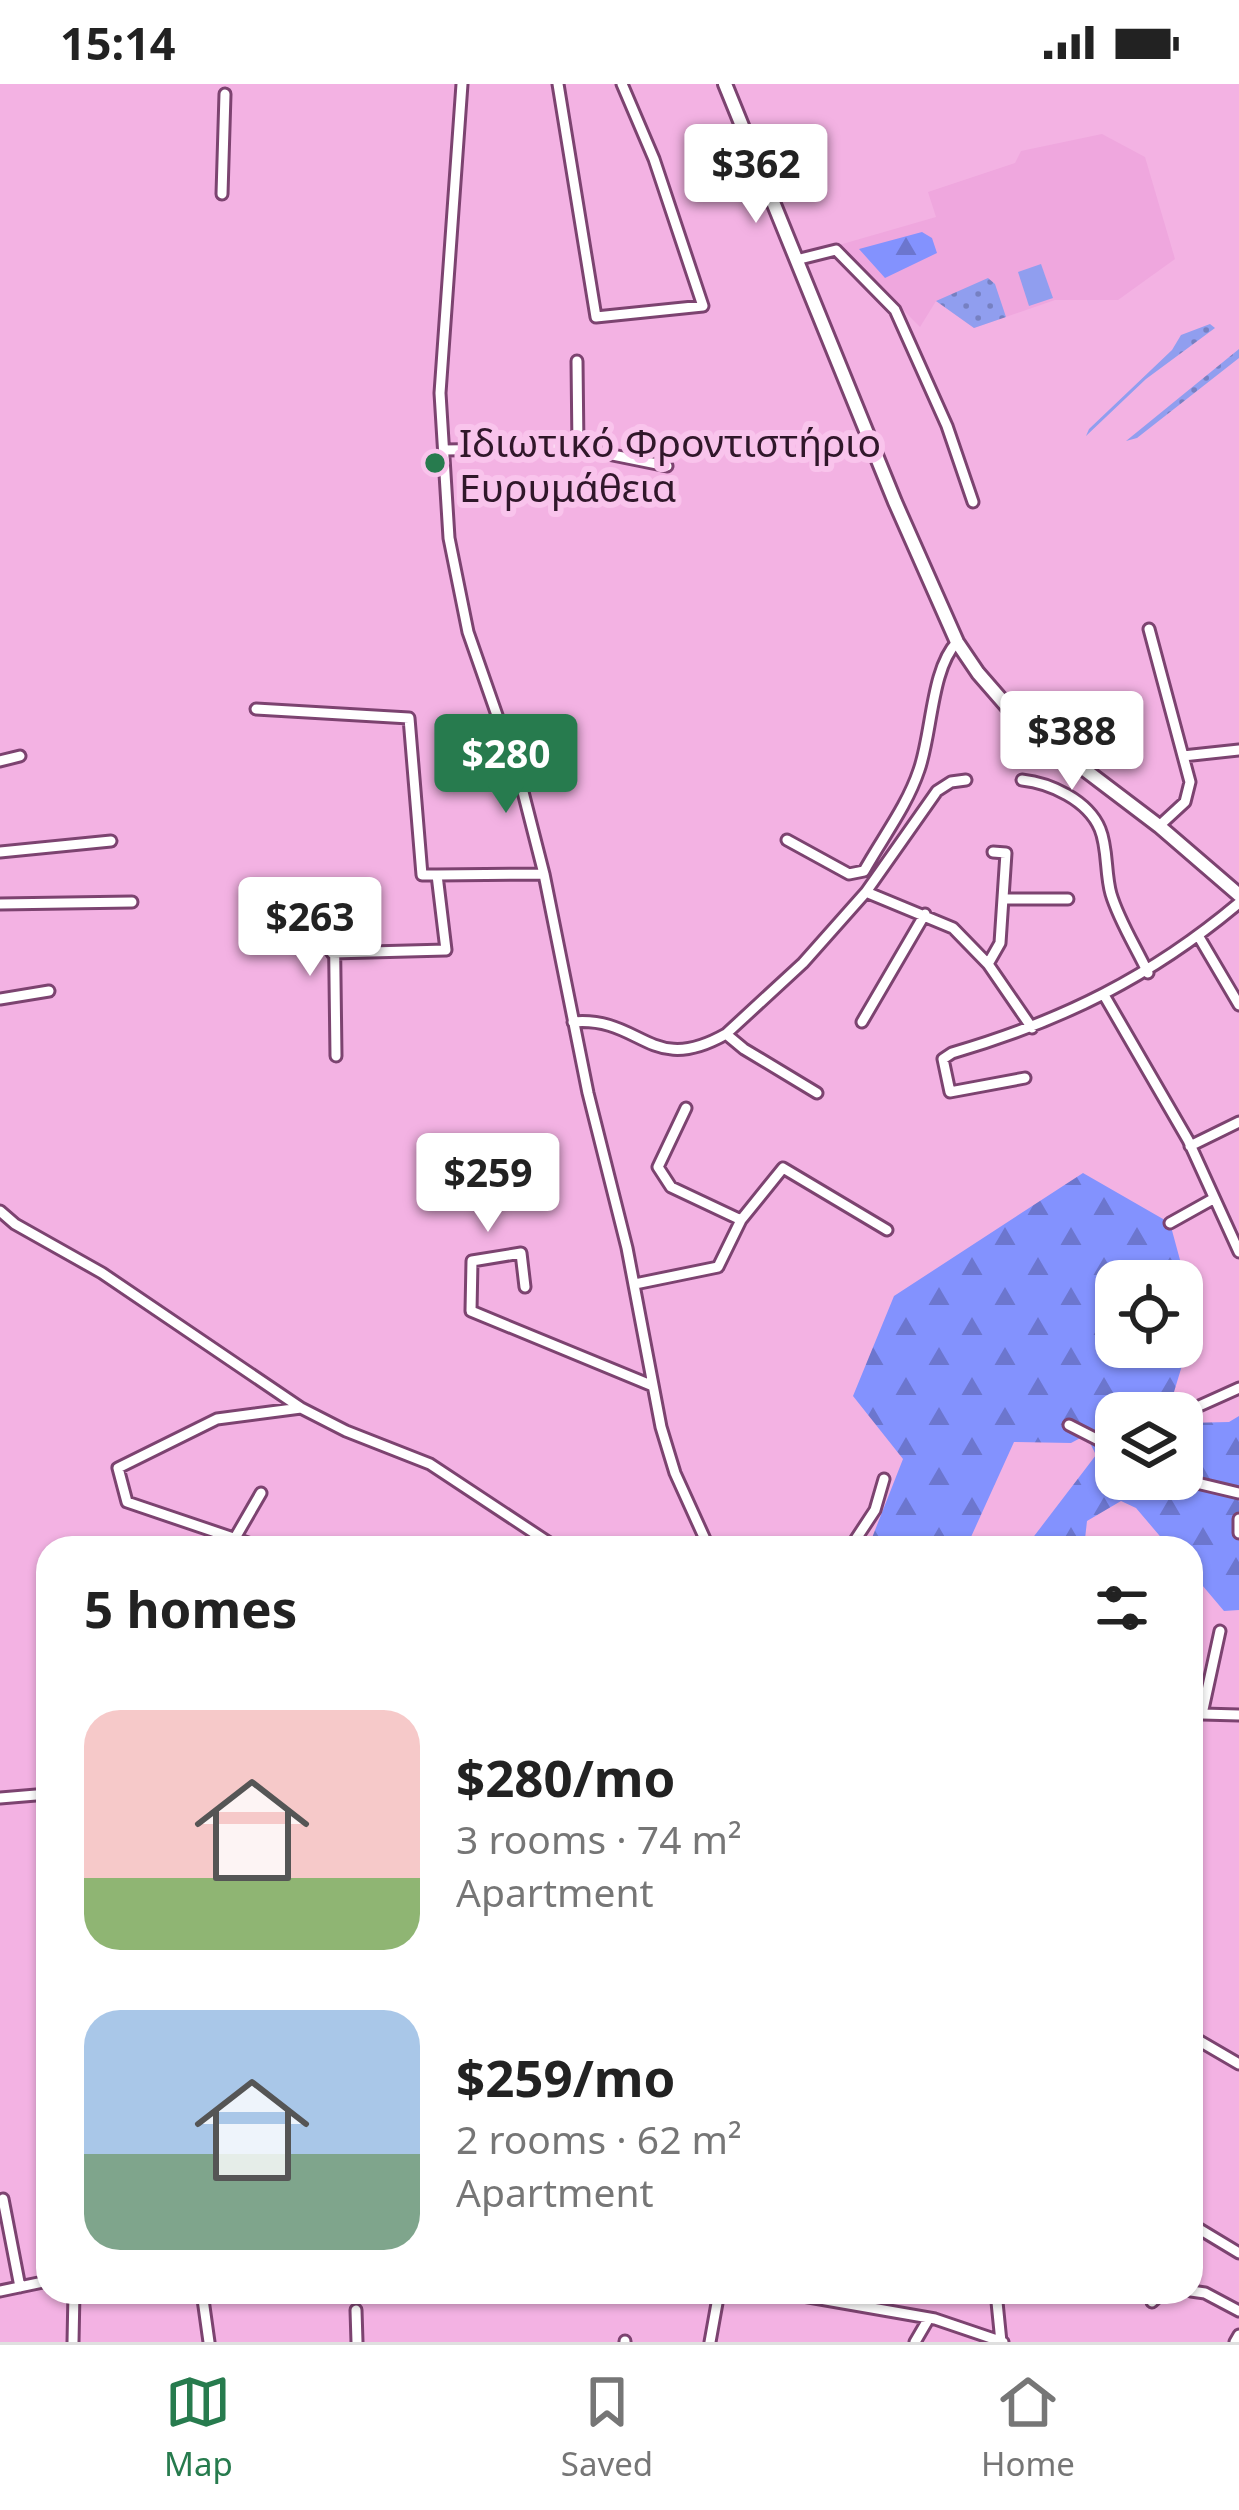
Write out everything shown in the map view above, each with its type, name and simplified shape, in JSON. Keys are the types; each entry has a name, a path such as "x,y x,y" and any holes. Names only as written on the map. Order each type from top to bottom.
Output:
{"main road":[{"path":"725,84 957,642 1018,719 1159,826 1239,899"}],"street":[{"path":"462,84 440,393 449,538 468,632 521,784 544,874 675,1473 704,1536"},
{"path":"557,84 596,316 703,305 622,84"},
{"path":"221,194 225,94"},
{"path":"796,260 836,250 895,310 947,426 973,502"},
{"path":"577,361 578,448"},
{"path":"444,450 578,448 667,466"},
{"path":"1149,629 1190,782 1185,802 1159,826"},
{"path":"787,840 849,874 864,871 903,808 919,771 946,660 957,642"},
{"path":"256,709 409,718 422,874 544,874"},
{"path":"1183,756 1239,750"},
{"path":"0,761 20,756"},
{"path":"573,1022 611,1024 661,1050 680,1052 703,1047 726,1034 802,963 866,892 937,791 966,780"},
{"path":"1022,780 1046,783 1093,816 1102,832 1112,900 1148,973"},
{"path":"0,852 110,842"},
{"path":"988,964 1000,943 1006,853 993,851"},
{"path":"332,953 446,950 437,875"},
{"path":"866,892 953,928 988,964 1032,1028"},
{"path":"1003,899 1069,899"},
{"path":"1025,1078 950,1092 943,1060 1032,1028 1148,973 1199,937 1239,899"},
{"path":"334,901 336,1056"},
{"path":"0,904 132,902"},
{"path":"862,1022 925,914"},
{"path":"1199,937 1239,1005"},
{"path":"0,999 49,992"},
{"path":"1104,995 1190,1146 1239,1252"},
{"path":"726,1034 817,1093"},
{"path":"686,1108 658,1167 671,1187 741,1220"},
{"path":"1190,1146 1239,1122"},
{"path":"635,1284 718,1267 741,1220 783,1168 887,1230"},
{"path":"1170,1223 1213,1199"},
{"path":"0,1211 139,1297 301,1408 430,1464 538,1536"},
{"path":"525,1287 521,1253 472,1261 471,1311 653,1386"},
{"path":"1203,1405 1239,1388"},
{"path":"229,1536 128,1502 118,1468 217,1419 301,1408"},
{"path":"1069,1425 1095,1438"},
{"path":"858,1536 875,1510 884,1479"},
{"path":"1203,1484 1239,1493"},
{"path":"236,1536 261,1493"},
{"path":"1239,1519 1239,1533"},
{"path":"1203,1709 1220,1631"},
{"path":"1203,1714 1239,1714"},
{"path":"0,1798 36,1795"},
{"path":"1203,2043 1239,2064"},
{"path":"3,2199 20,2287"},
{"path":"1203,2231 1239,2253"},
{"path":"0,2291 36,2284"},
{"path":"1203,2293 1239,2311"},
{"path":"73,2342 74,2304"},
{"path":"204,2304 209,2342"},
{"path":"710,2342 717,2304"},
{"path":"857,2304 929,2318 1002,2342 997,2304"},
{"path":"356,2310 356,2342"},
{"path":"915,2342 929,2318"}],"shaded area":[{"path":"1102,134 1145,157 1175,259 1118,300 1055,300 974,328 936,301 920,327 839,245 936,217 928,192 1015,163 1021,151"},
{"path":"1041,264 1053,298 1029,306 1018,272"},
{"path":"988,278 995,284 1006,317 974,328 936,301"},
{"path":"1210,324 1215,328 1146,379 1086,436 1172,350 1181,335"},
{"path":"1239,349 1239,358 1137,438 1126,441"}],"green space":[{"path":"922,232 932,238 937,253 885,278 859,249"},
{"path":"1083,1173 1170,1223 1180,1260 1095,1260 1095,1368 1181,1368 1174,1392 1095,1392 1095,1453 1086,1435 1071,1443 1014,1442 971,1536 873,1536 903,1459 853,1396 894,1296"},
{"path":"1239,1416 1239,1610 1224,1611 1203,1586 1203,1536 1160,1536 1136,1508 1121,1501 1087,1521 1085,1536 1034,1536 1095,1456 1095,1500 1203,1500 1203,1423 1229,1422"}],"place":[{"name":"Ιδιωτικό Φροντιστήριο Ευρυμάθεια","path":"435,463"}]}
